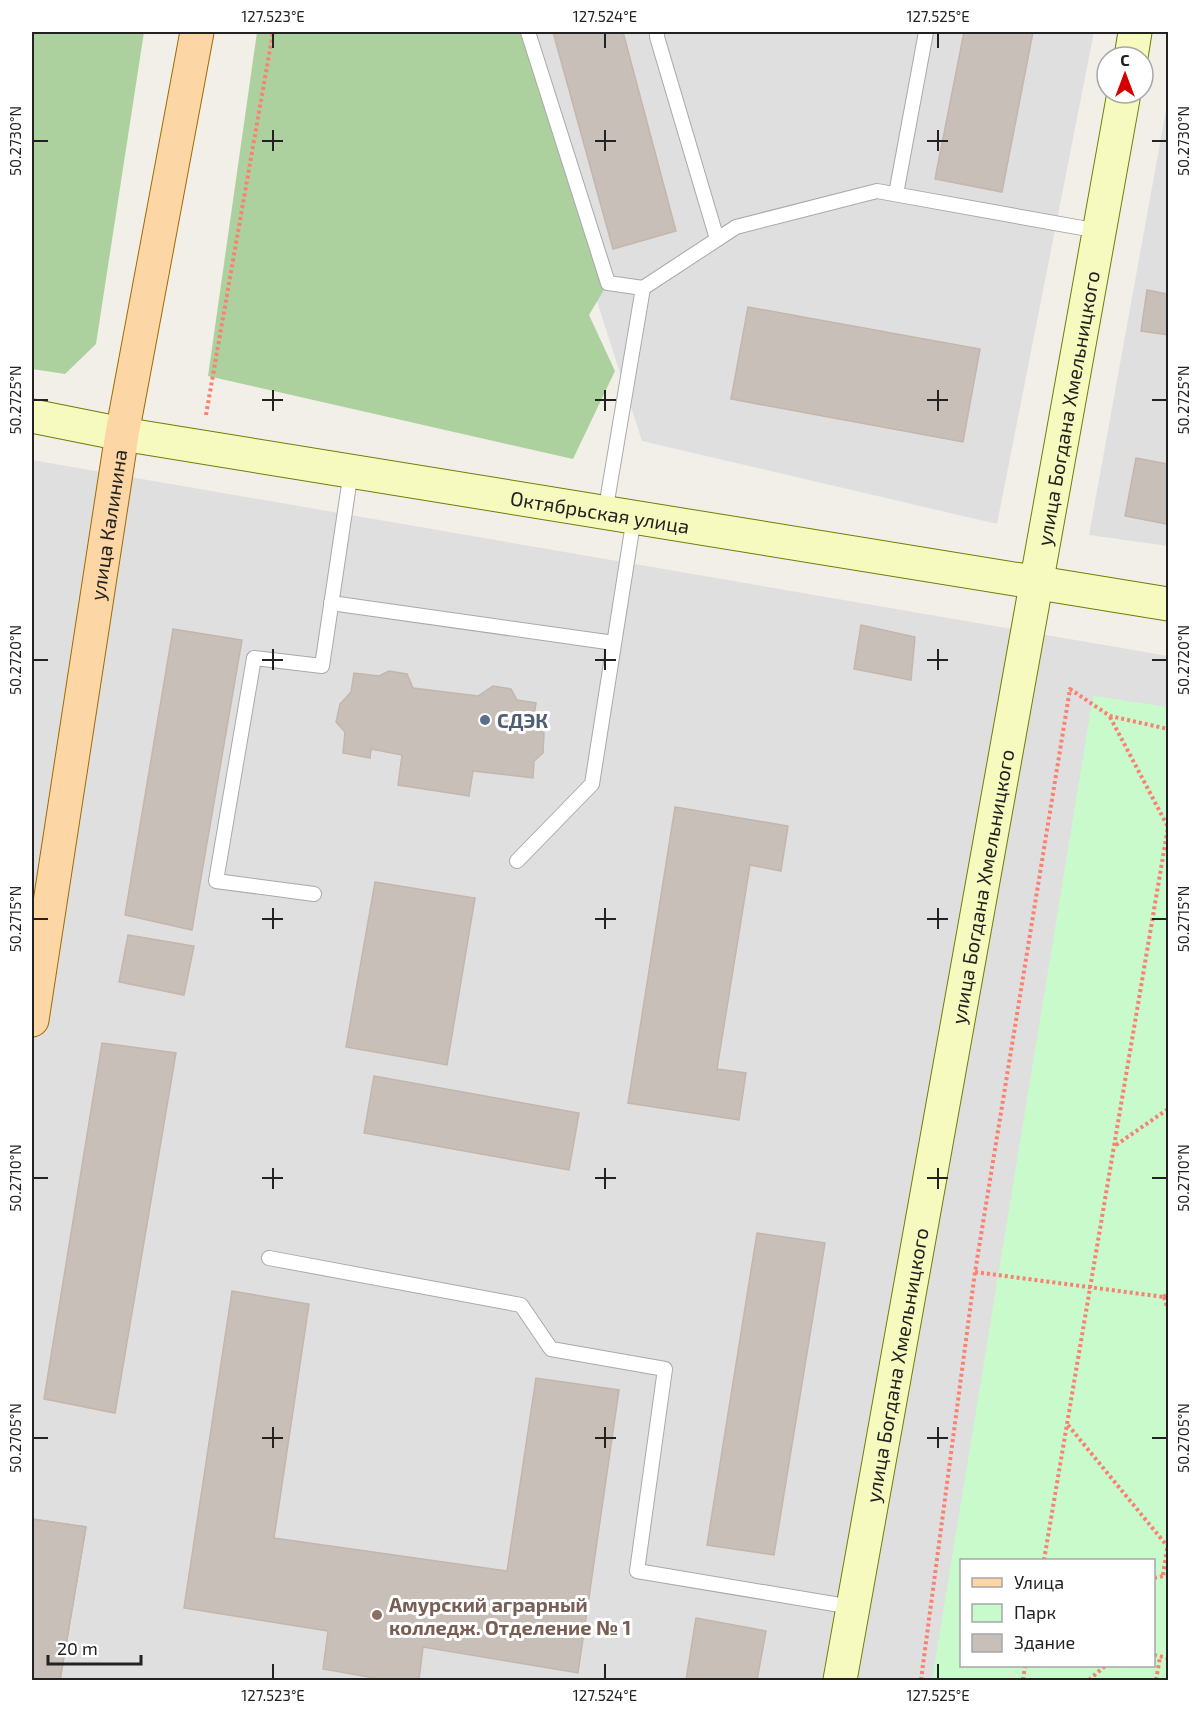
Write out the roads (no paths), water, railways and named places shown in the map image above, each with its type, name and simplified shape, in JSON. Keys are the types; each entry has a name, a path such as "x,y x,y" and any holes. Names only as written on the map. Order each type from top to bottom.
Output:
{"main road":[{"name":"улица Калинина","path":"32,1020 122,435 197,32"}],"street":[{"name":"улица Богдана Хмельницкого","path":"840,1680 1122,105"},
{"name":"Октябрьская улица","path":"32,416 122,435 1168,604"}],"lane":[{"path":"528,32 608,283 643,288 736,227 877,191 1099,231"},
{"path":"657,32 717,240"},
{"path":"896,194 926,32"},
{"path":"517,861 592,784 614,643 620,515 643,288"},
{"path":"314,894 216,881 254,657 322,666 351,471"},
{"path":"331,603 614,643"},
{"path":"269,1258 520,1305 552,1349 665,1369 637,1571 852,1607"}],"place":[{"name":"СДЭК","path":"485,720"},
{"name":"Амурский аграрный колледж. Отделение № 1","path":"377,1615"}]}
